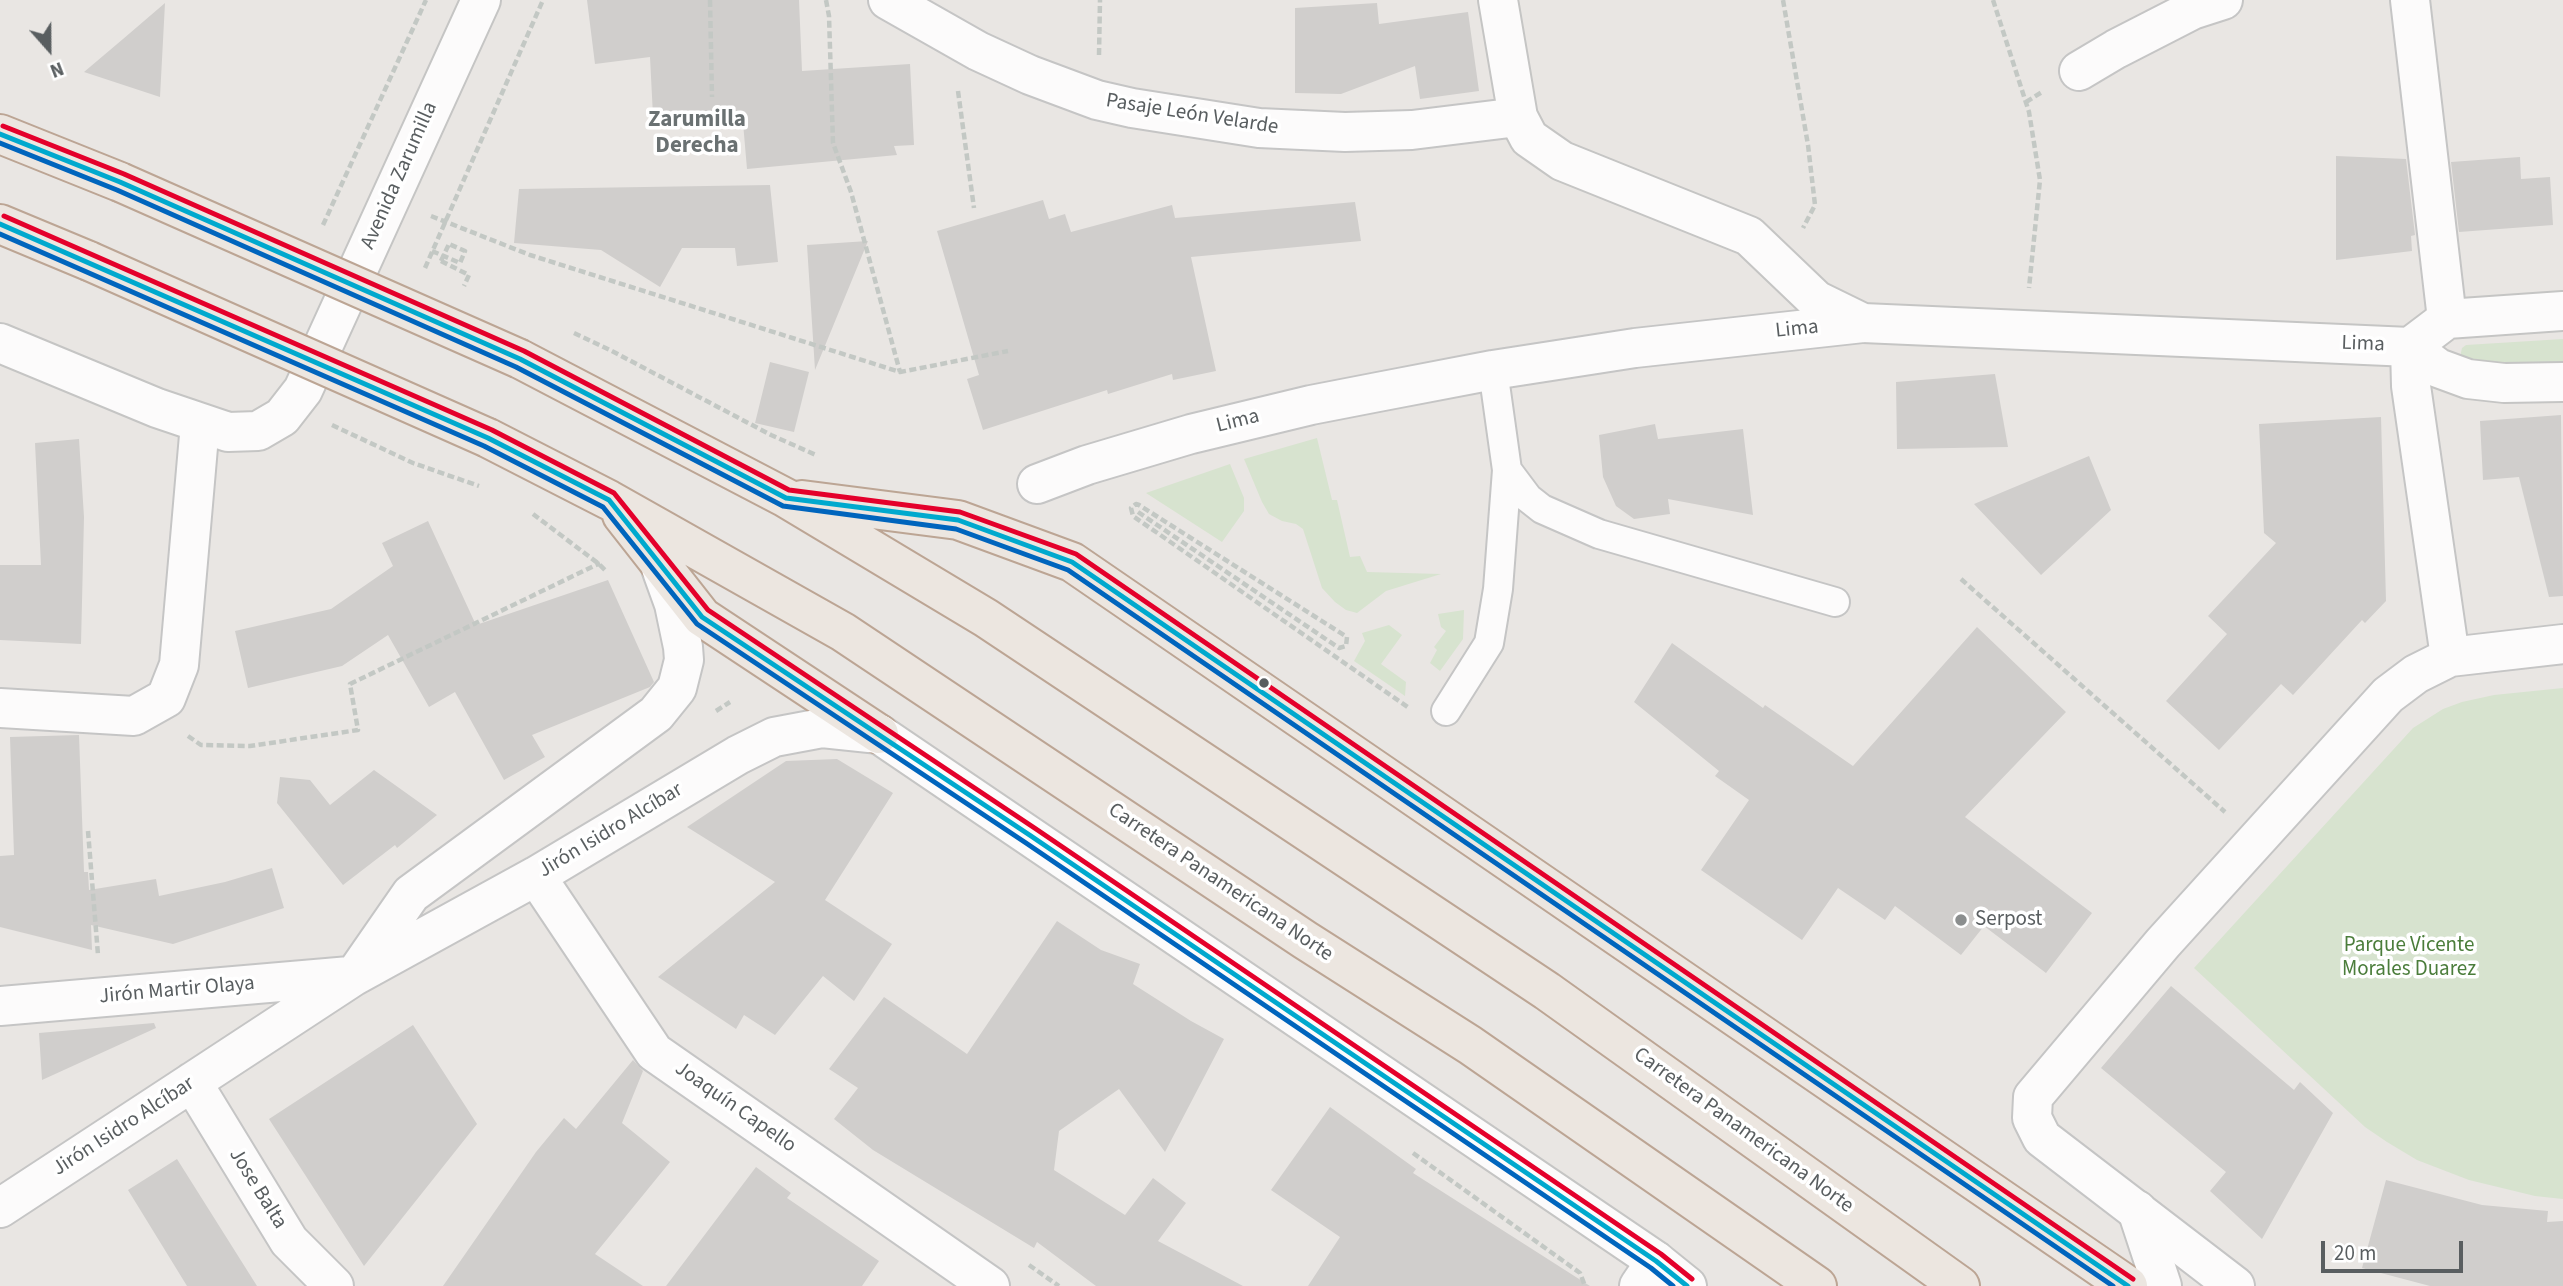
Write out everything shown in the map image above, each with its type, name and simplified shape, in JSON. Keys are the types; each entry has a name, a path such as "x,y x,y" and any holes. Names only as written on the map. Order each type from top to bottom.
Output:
{"highway":[{"name":"Carretera Panamericana Norte","path":"0,134 120,182 520,359 786,498 986,618 1547,991 1960,1286"},
{"name":"Carretera Panamericana Norte","path":"0,224 488,438 609,500 843,632 1305,940 1470,1045 1817,1286"},
{"path":"786,498 958,520 1072,562 2127,1286"},
{"path":"609,500 702,617 879,734"}],"street":[{"name":"Avenida Zarumilla","path":"0,343 200,424 228,432 248,433 264,428 290,410 303,390 481,0"},
{"name":"Pasaje León Velarde","path":"888,0 949,35 1030,75 1097,100 1227,124 1345,132 1412,130 1518,117"},
{"path":"1498,0 1518,117 1529,138 1562,161 1749,236 1816,300 1863,323"},
{"path":"2079,71 2192,10 2223,0"},
{"path":"2410,0 2447,318 2563,311"},
{"name":"Lima","path":"1037,484 1087,465 1240,421 1493,370 1647,346 1863,323 2410,347 2447,318"},
{"path":"2410,347 2438,368 2468,379 2504,383 2563,382"},
{"path":"2410,347 2411,386 2450,657"},
{"path":"0,708 134,716 166,698 179,665 200,424"},
{"name":"Jirón Isidro Alcíbar","path":"354,976 411,894 656,714 677,688 684,660 679,624 651,552"},
{"path":"2235,1286 2042,1138 2032,1118 2033,1097 2162,943 2388,695 2416,674 2450,657 2563,644"},
{"name":"Jirón Isidro Alcíbar","path":"0,1208 354,976 536,876 774,737 822,729 879,734"},
{"path":"879,734 1647,1274 1687,1286"},
{"name":"Joaquín Capello","path":"536,876 654,1052 990,1286"},
{"name":"Jirón Martir Olaya","path":"0,1006 354,976"},
{"name":"Jose Balta","path":"192,1082 289,1241 334,1286"},
{"path":"2137,1210 2162,1286"}],"lane":[{"path":"1446,711 1489,643 1498,589 1507,470 1493,370"},
{"path":"1507,470 1528,498 1542,509 1599,534 1835,602"}],"path":[{"path":"318,235 426,0"},
{"path":"710,0 712,97"},
{"path":"826,0 829,16 833,144 851,192 900,372"},
{"path":"1783,0 1808,145 1815,205 1784,269"},
{"path":"1993,0 2029,113 2040,180 2025,330"},
{"path":"949,35 974,208"},
{"path":"390,200 530,255 900,372 1008,351"},
{"path":"432,251 460,263 465,251 449,244 441,261 469,275 464,286"},
{"path":"564,329 610,349 771,435 827,461"},
{"path":"329,424 413,463 488,489"},
{"path":"1138,512 1339,648 1346,646 1347,637 1139,505 1131,508 1133,516 1404,704"},
{"path":"523,506 599,564 608,574"},
{"path":"152,706 201,745 250,746 358,730 350,684 599,564 651,552"},
{"path":"1961,579 2256,840"},
{"path":"88,831 102,998"}],"green space":[{"path":"2563,339 2563,369 2467,374 2460,357 2462,348 2466,345"},
{"path":"1317,438 1332,500 1337,500 1350,557 1360,556 1367,572 1441,574 1386,591 1357,613 1346,610 1322,588 1303,529 1269,514 1244,459"},
{"path":"1230,464 1244,498 1244,511 1222,542 1146,493"},
{"path":"1464,610 1463,639 1440,671 1430,663 1437,650 1434,647 1446,631 1441,627 1438,614"},
{"path":"1389,625 1402,635 1381,664 1406,682 1405,696 1354,661 1365,641 1362,633"},
{"name":"Parque Vicente Morales Duarez","path":"2563,688 2563,1199 2535,1196 2469,1180 2417,1160 2387,1142 2365,1127 2194,968 2413,728 2443,709 2462,702 2494,695"}],"building":[{"path":"587,0 799,0 802,71 910,64 914,145 894,146 897,155 747,169 742,111 653,116 650,57 595,64"},
{"path":"165,3 160,97 84,72 123,39"},
{"path":"1377,3 1379,24 1468,12 1479,91 1420,99 1415,66 1341,94 1295,93 1295,8"},
{"path":"2336,156 2406,159 2415,235 2411,236 2412,251 2336,260"},
{"path":"2520,157 2521,179 2550,177 2553,225 2459,232 2451,162"},
{"path":"770,185 778,262 737,266 735,248 682,248 660,287 601,250 514,243 519,189"},
{"path":"1043,200 1049,219 1065,214 1071,232 1172,205 1175,218 1355,202 1361,241 1191,257 1216,371 1173,380 1172,374 1108,394 1107,390 983,430 967,379 979,375 937,231"},
{"path":"868,241 815,370 807,245"},
{"path":"770,362 809,372 794,432 755,423"},
{"path":"1995,374 2008,447 1897,449 1896,382"},
{"path":"2561,415 2563,596 2549,597 2519,477 2483,480 2480,421"},
{"path":"2381,417 2386,601 2365,623 2362,620 2293,695 2281,684 2219,750 2166,701 2227,634 2208,616 2276,543 2264,533 2259,424"},
{"path":"1655,424 1658,439 1743,429 1753,515 1668,499 1670,514 1634,519 1616,506 1603,477 1599,435"},
{"path":"79,439 84,517 81,644 0,640 0,565 41,565 35,443"},
{"path":"2089,456 2111,510 2041,575 1974,504"},
{"path":"428,521 476,625 608,580 654,682 650,687 532,735 545,757 504,780 455,692 429,707 388,635 342,666 248,688 235,631 331,609 393,566 382,543"},
{"path":"1977,627 2066,712 1965,817 2092,913 2046,973 1984,926 1961,955 1895,906 1885,920 1838,888 1802,940 1701,870 1749,800 1715,776 1719,771 1634,702 1672,643 1763,708 1765,705 1853,766"},
{"path":"79,735 84,872 88,872 89,890 156,879 159,896 225,882 272,868 284,908 173,944 91,925 92,950 0,927 0,856 14,855 10,737"},
{"path":"837,759 893,793 825,900 892,944 854,1001 823,976 775,1035 744,1015 736,1029 658,977 775,882 687,827 786,761"},
{"path":"374,770 437,815 397,848 395,845 343,885 277,803 280,777 310,780 330,805"},
{"path":"1057,921 1101,950 1140,964 1133,984 1224,1039 1165,1152 1119,1089 1059,1131 1054,1170 1125,1215 1153,1178 1186,1203 1158,1241 1243,1286 1096,1286 1037,1242 1034,1248 873,1150 834,1119 858,1088 829,1069 884,997 967,1054"},
{"path":"2171,986 2294,1090 2300,1082 2333,1113 2262,1239 2210,1191 2226,1172 2101,1068"},
{"path":"154,1023 156,1028 42,1080 39,1033"},
{"path":"413,1025 477,1124 364,1266 269,1119"},
{"path":"633,1060 643,1071 622,1123 670,1162 595,1254 643,1286 443,1286 536,1152 564,1118 576,1129"},
{"path":"1330,1107 1416,1169 1413,1173 1590,1286 1308,1286 1340,1237 1271,1190"},
{"path":"177,1159 257,1286 187,1286 128,1190"},
{"path":"756,1167 791,1193 787,1198 879,1261 862,1286 666,1286"},
{"path":"2386,1180 2482,1205 2548,1211 2547,1222 2563,1221 2563,1286 2430,1286 2362,1268"}],"transit line":[{"path":"3,126 124,174 524,351 789,490 960,512 1076,554 2133,1279"},
{"path":"0,134 120,182 520,359 786,498 958,520 1072,562 2128,1286"},
{"path":"0,143 117,190 516,367 783,506 956,529 1068,570 2113,1286"},
{"path":"4,216 492,430 614,493 708,610 1036,829 1661,1254 1692,1279"},
{"path":"0,224 488,438 609,500 702,617 1031,836 1656,1261 1687,1286"},
{"path":"0,234 484,446 603,507 697,624 1026,843 1651,1268 1673,1286"}],"place":[{"name":"Serpost","path":"1961,920"}],"district":[{"name":"Zarumilla Derecha","path":"697,134"}]}
